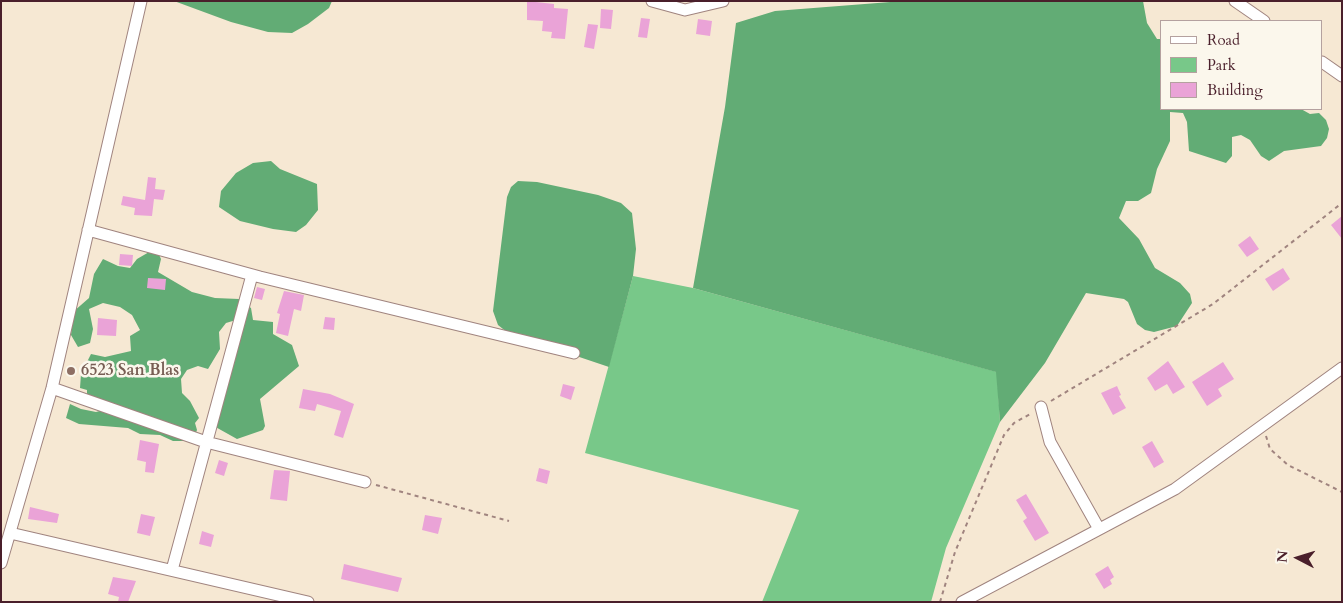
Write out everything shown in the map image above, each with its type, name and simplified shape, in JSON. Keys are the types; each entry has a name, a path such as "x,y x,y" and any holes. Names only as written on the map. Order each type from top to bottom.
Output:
{"street":[{"path":"1,563 52,388 141,1"},
{"path":"652,1 685,10 722,1"},
{"path":"1236,1 1263,20"},
{"path":"1323,63 1342,76"},
{"path":"88,230 252,275 574,353"},
{"path":"172,570 252,275"},
{"path":"962,602 1175,489 1342,368"},
{"path":"52,388 206,442 365,482"},
{"path":"1041,407 1050,442 1099,529"},
{"path":"10,533 308,602"}],"path":[{"path":"940,602 954,552 1004,435 1014,423 1213,304 1342,203"},
{"path":"1263,425 1270,449 1288,465 1342,492"},
{"path":"365,482 509,521"}],"green space":[{"path":"174,1 332,1 329,8 308,24 292,33 268,32 231,22"},
{"path":"903,1 1143,1 1147,23 1157,39 1160,39 1160,110 1303,110 1310,114 1319,113 1326,120 1329,129 1327,138 1321,146 1284,151 1269,161 1261,156 1250,140 1241,135 1232,137 1232,156 1226,163 1189,151 1187,122 1183,113 1170,112 1170,141 1157,169 1151,193 1138,201 1126,201 1119,218 1139,239 1155,268 1180,283 1190,294 1192,303 1177,326 1154,332 1145,330 1137,324 1128,302 1124,299 1086,293 1045,363 1000,422 996,372 693,288 725,107 736,23 775,11"},
{"path":"271,161 280,169 317,184 318,210 306,225 296,232 240,221 219,207 221,191 236,173 253,163"},
{"path":"518,181 537,182 598,195 621,203 632,213 636,249 633,276 609,367 508,333 498,325 493,311 507,197 511,187"},
{"path":"156,248 161,259 158,272 192,292 215,298 239,299 251,308 253,320 273,322 273,334 292,345 299,366 260,399 265,426 263,430 237,439 212,425 236,320 226,323 219,332 220,349 208,369 198,366 187,370 181,379 182,393 190,401 199,418 195,423 197,430 195,435 187,441 173,441 160,435 140,434 128,428 79,424 66,418 70,404 81,409 96,412 103,410 87,398 87,390 80,388 81,374 91,354 105,357 131,351 130,336 140,330 132,315 120,307 103,303 89,309 93,329 90,343 78,347 71,335 73,312 89,298 94,274 103,259 118,266 130,268 137,259"},
{"path":"633,276 693,288 997,372 1000,422 946,548 931,602 762,602 799,510 585,453"}],"building":[{"path":"527,1 554,4 554,8 568,9 565,39 551,38 552,32 542,31 543,21 527,20"},
{"path":"601,9 613,10 611,29 600,28"},
{"path":"641,18 650,19 647,38 638,37"},
{"path":"698,19 712,21 710,36 696,34"},
{"path":"588,24 598,25 594,49 584,47"},
{"path":"148,177 156,178 155,189 165,190 163,200 154,199 152,216 134,215 135,208 121,205 123,196 145,200"},
{"path":"1342,216 1342,239 1331,225"},
{"path":"1250,236 1259,249 1247,257 1238,245"},
{"path":"120,254 133,255 132,266 119,265"},
{"path":"1283,268 1290,279 1273,291 1265,279"},
{"path":"148,278 166,279 165,290 147,288"},
{"path":"257,287 265,289 262,300 254,298"},
{"path":"284,291 304,295 301,311 294,309 288,336 276,333 280,314 277,313"},
{"path":"325,317 335,318 334,330 323,329"},
{"path":"98,318 117,320 116,336 97,335"},
{"path":"1168,361 1185,387 1173,394 1167,384 1155,391 1147,378"},
{"path":"1223,362 1234,379 1218,389 1222,396 1207,406 1192,382"},
{"path":"563,384 575,387 571,400 560,396"},
{"path":"1117,386 1121,395 1119,396 1126,408 1113,415 1101,393"},
{"path":"303,389 330,394 354,404 343,438 334,435 341,411 317,404 315,411 299,408"},
{"path":"140,440 159,444 154,473 145,472 146,462 137,460"},
{"path":"1152,441 1164,462 1154,468 1142,447"},
{"path":"219,460 228,463 224,476 215,473"},
{"path":"539,468 550,471 547,484 536,481"},
{"path":"274,470 290,471 287,501 270,499"},
{"path":"1026,494 1049,533 1035,541 1023,521 1027,518 1016,500"},
{"path":"30,507 59,514 57,523 28,519"},
{"path":"141,514 155,517 150,536 137,533"},
{"path":"425,515 442,518 438,534 422,530"},
{"path":"202,531 214,535 211,547 199,544"},
{"path":"344,564 402,578 398,592 341,579"},
{"path":"1108,566 1114,577 1110,580 1112,584 1104,589 1095,574"},
{"path":"113,577 136,581 128,602 118,602 119,597 108,594"}],"place":[{"name":"6523 San Blas","path":"71,371"}]}
